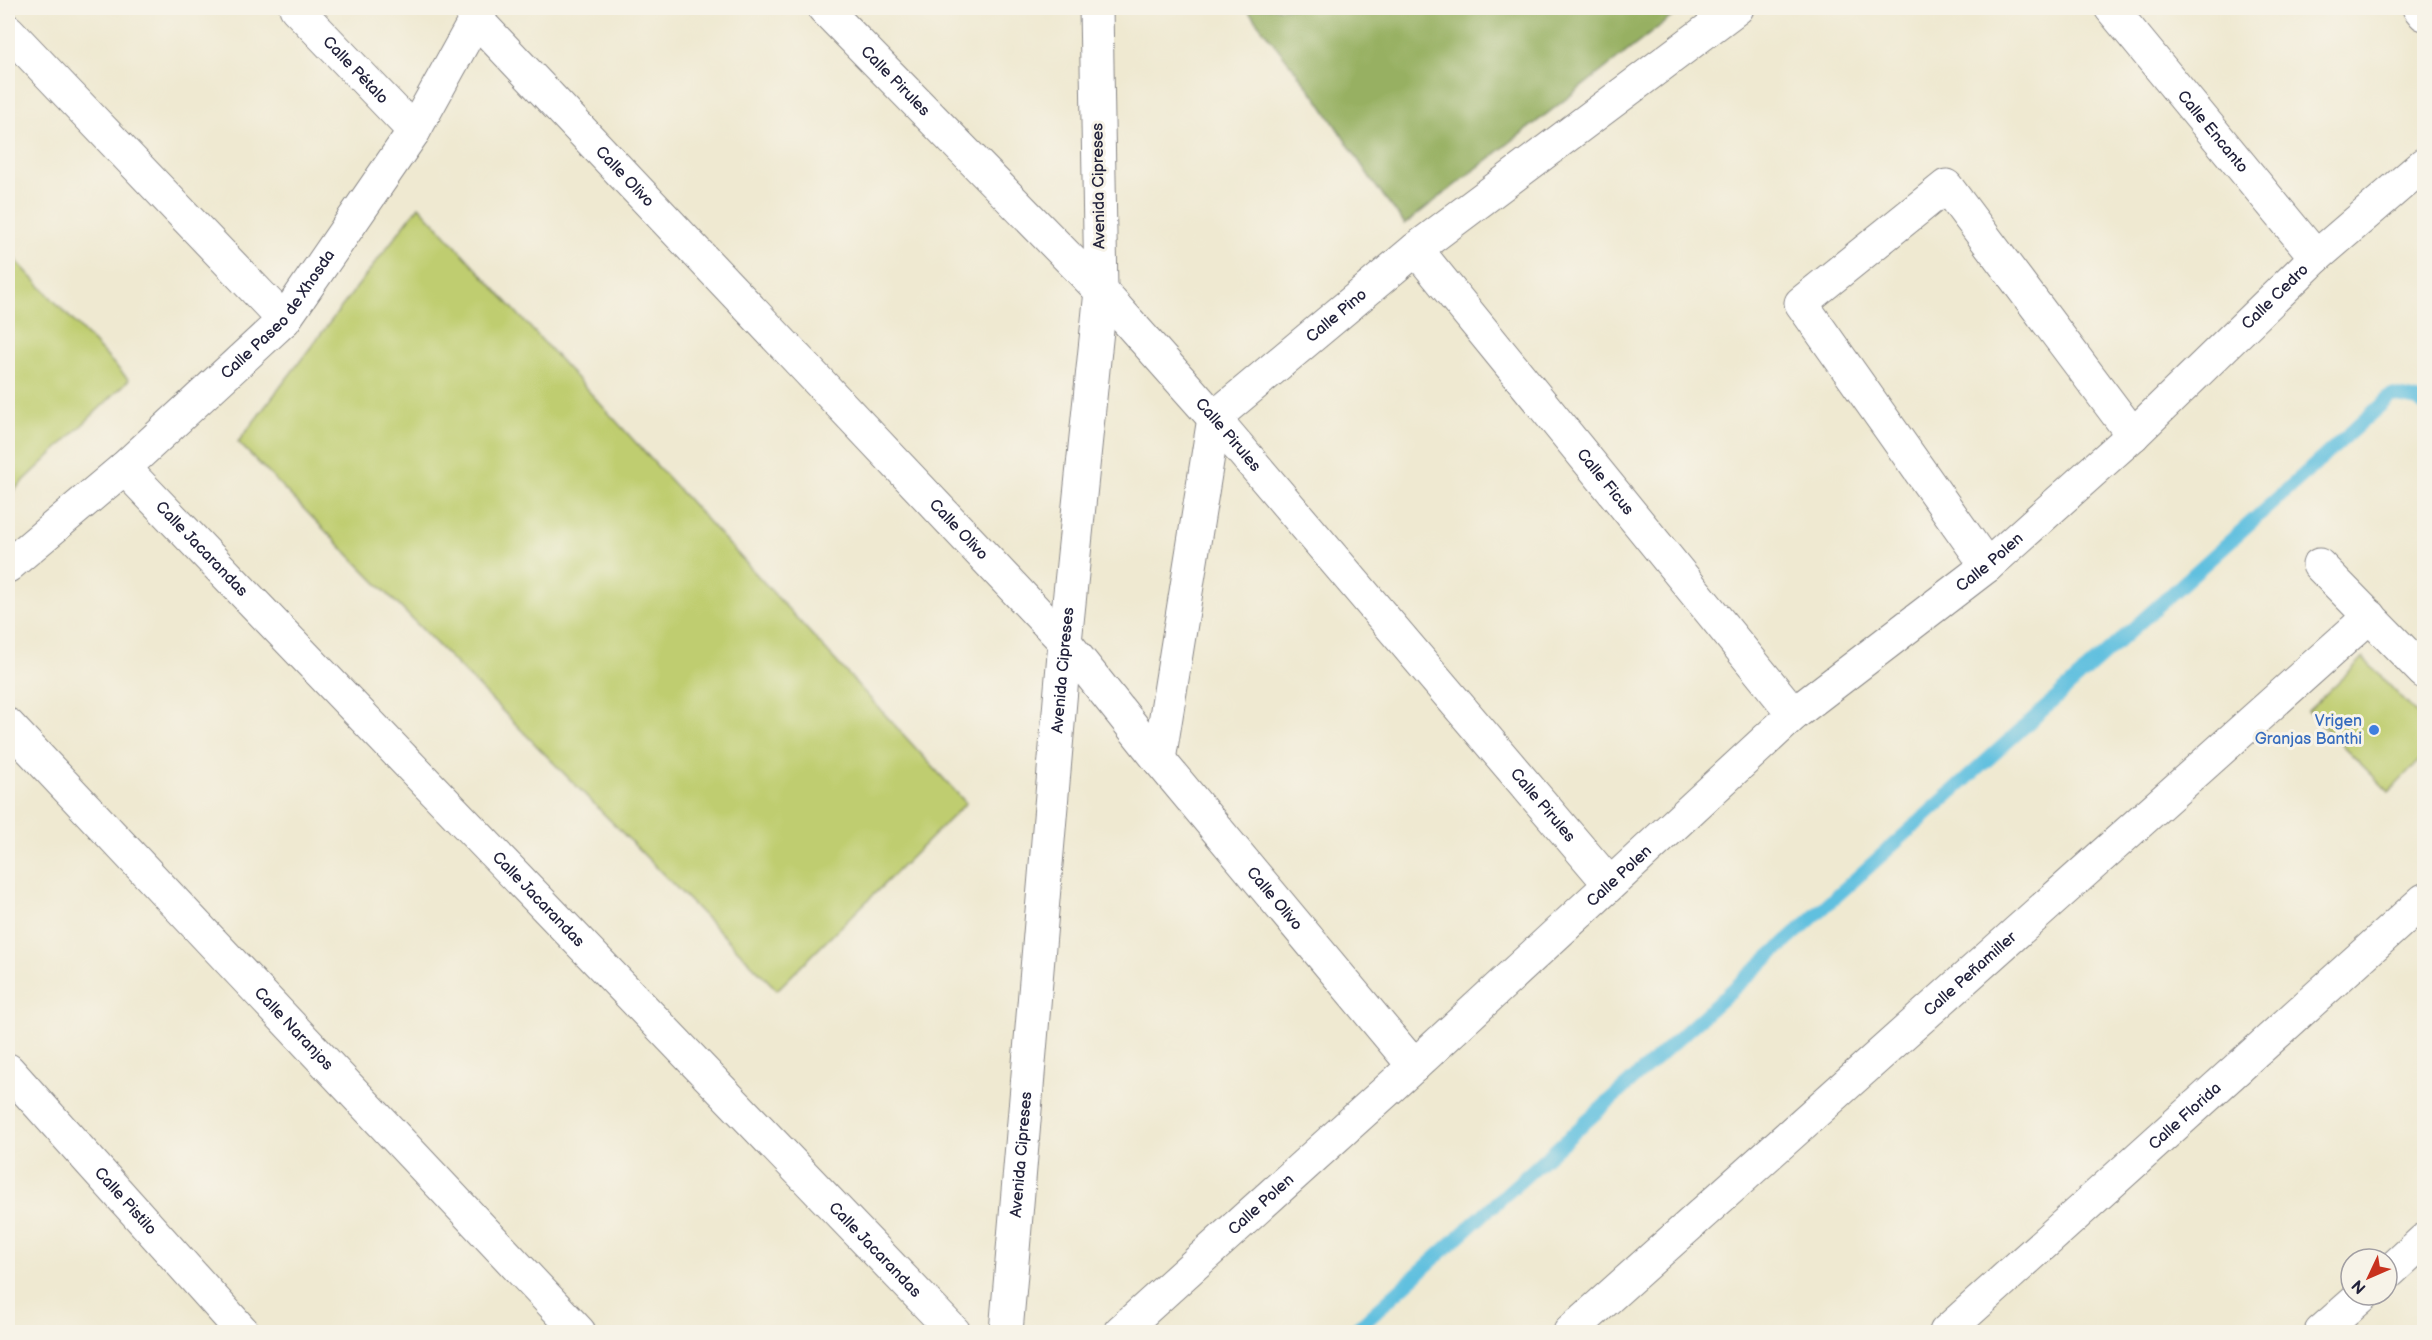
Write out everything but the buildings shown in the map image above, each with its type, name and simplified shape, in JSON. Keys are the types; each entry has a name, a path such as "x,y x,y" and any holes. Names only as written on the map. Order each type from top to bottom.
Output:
{"street":[{"name":"Calle Pétalo","path":"296,8 414,131"},
{"name":"Avenida Cipreses","path":"1006,1332 1065,642 1101,291 1096,8"},
{"name":"Calle Pino","path":"1214,418 1416,249 1737,8"},
{"name":"Calle Encanto","path":"2111,8 2316,256"},
{"path":"2419,8 2424,15"},
{"name":"Calle Pirules","path":"830,9 1101,291 1214,418 1610,884"},
{"name":"Calle Paseo de Xhosda","path":"8,566 124,468 284,320 414,131 478,13"},
{"name":"Calle Olivo","path":"478,13 1065,642 1159,760 1414,1066"},
{"path":"8,31 284,320"},
{"name":"Calle Cedro","path":"2133,435 2316,256 2424,164"},
{"path":"1987,566 1802,303 1946,186 2133,435"},
{"name":"Calle Ficus","path":"1416,249 1794,714"},
{"path":"1159,760 1214,418"},
{"name":"Calle Polen","path":"1120,1332 1414,1066 1794,714 1987,566 2133,435"},
{"name":"Calle Jacarandas","path":"124,468 954,1332"},
{"path":"2319,565 2424,672"},
{"name":"Calle Peñamiller","path":"1570,1332 2370,616"},
{"name":"Calle Naranjos","path":"8,725 579,1332"},
{"name":"Calle Florida","path":"1946,1332 2424,900"},
{"name":"Calle Pistilo","path":"8,1070 243,1332"},
{"path":"2399,1263 2424,1240"},
{"path":"2321,1332 2349,1307"}],"green space":[{"path":"1246,8 1683,8 1405,224 1375,185 1317,98"},
{"path":"419,206 966,803 777,990 238,442"},
{"path":"8,252 129,380 8,496"},
{"path":"2363,658 2424,721 2424,756 2389,792 2308,711"}],"waterway":[{"path":"1353,1332 2392,395 2418,400 2424,405"}],"place":[{"name":"Vrigen Granjas Banthi","path":"2374,730"}]}
